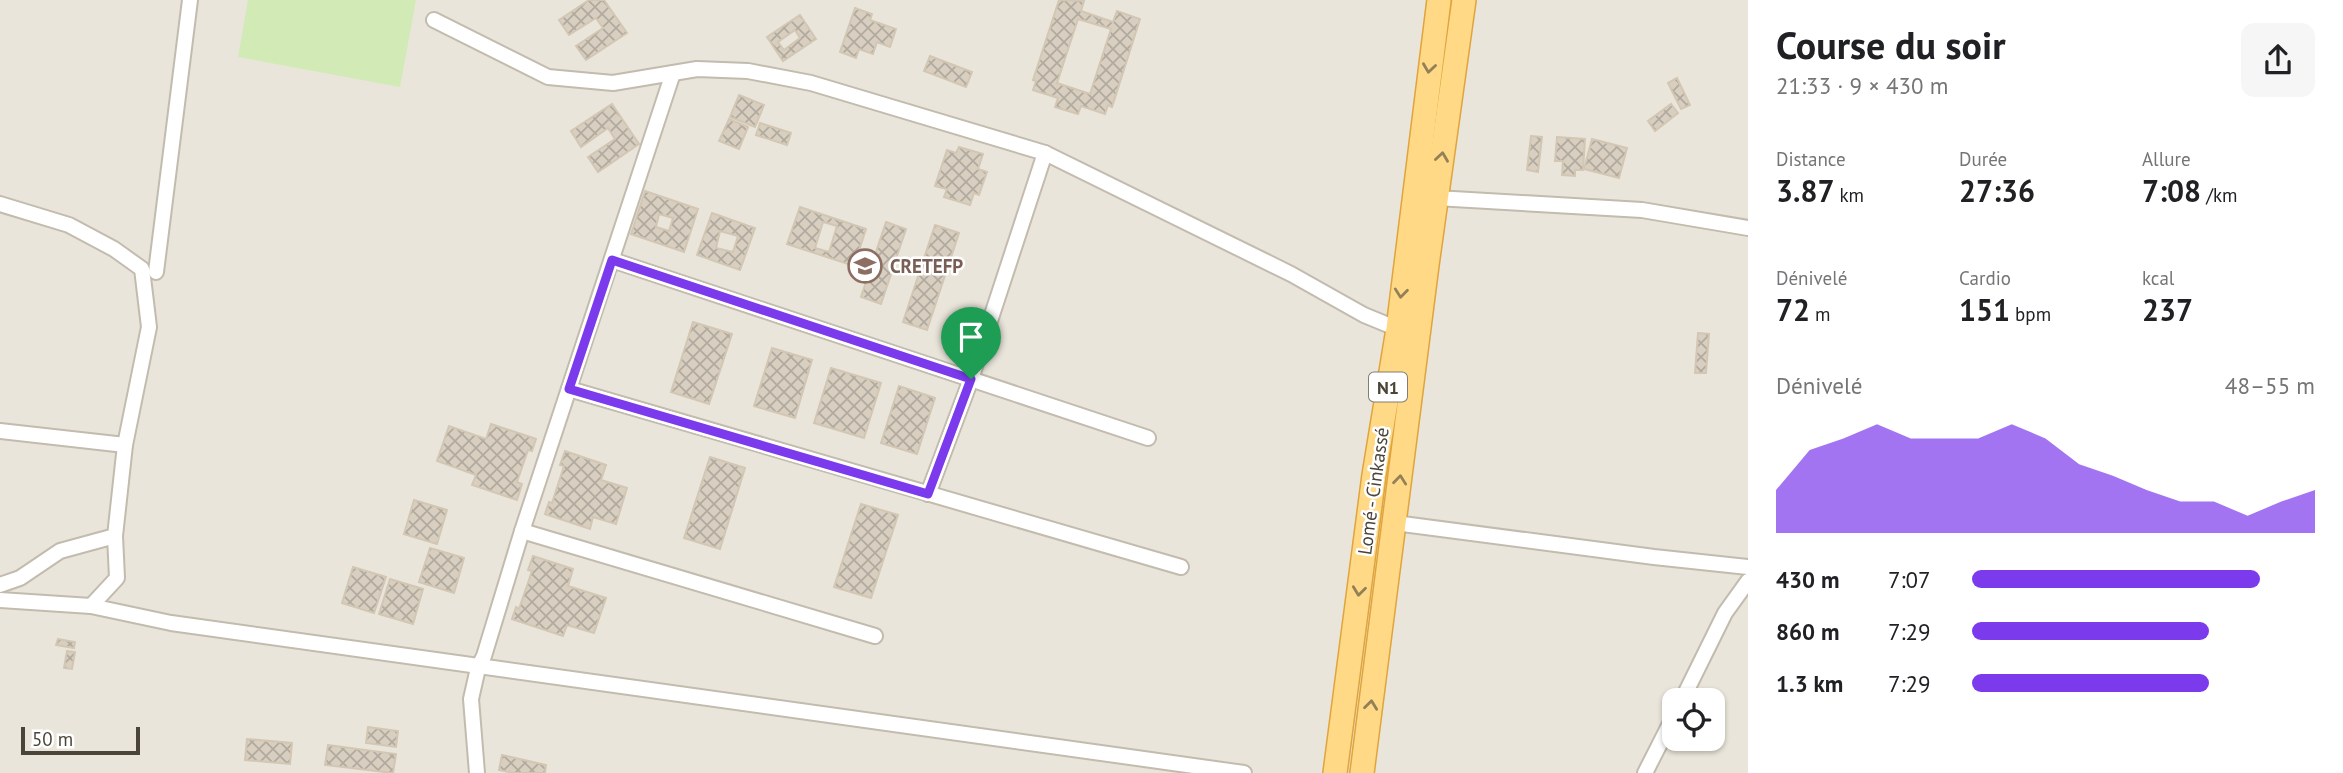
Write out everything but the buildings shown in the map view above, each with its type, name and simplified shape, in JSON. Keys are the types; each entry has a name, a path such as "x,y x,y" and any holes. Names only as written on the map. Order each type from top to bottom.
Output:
{"highway":[{"name":"Lomé - Cinkassé","path":"1362,773 1395,523 1408,331 1438,0"},
{"name":"Lomé - Cinkassé","path":"1335,773 1374,475 1436,198 1464,0"}],"street":[{"path":"156,272 190,0"},
{"path":"434,20 548,77 613,83 697,69 748,71 811,83 1045,153 1291,274 1364,315 1408,331"},
{"path":"477,773 471,699 478,668 673,73"},
{"path":"928,494 971,379 1045,153"},
{"path":"1436,198 1642,210 1748,228"},
{"path":"0,204 69,225 114,248 142,270 149,327 125,444 116,536 117,578 91,606"},
{"path":"612,260 1149,438"},
{"path":"569,389 1181,567"},
{"path":"0,431 125,444"},
{"path":"1395,523 1748,567"},
{"path":"522,531 875,636"},
{"path":"0,585 20,578 61,551 116,536"},
{"path":"0,573 20,578"},
{"path":"1688,688 1725,613 1748,581"},
{"path":"0,600 91,606 171,623 478,668 1244,773"},
{"path":"1645,773 1662,740"}],"shaded area":[{"path":"0,0 1748,0 1748,773 0,773"}],"green space":[{"path":"248,0 416,0 400,87 238,57"}],"place":[{"name":"CRETEFP","path":"865,266"}],"route":[{"path":"612,260 971,379 928,494 569,389 612,260"}]}
